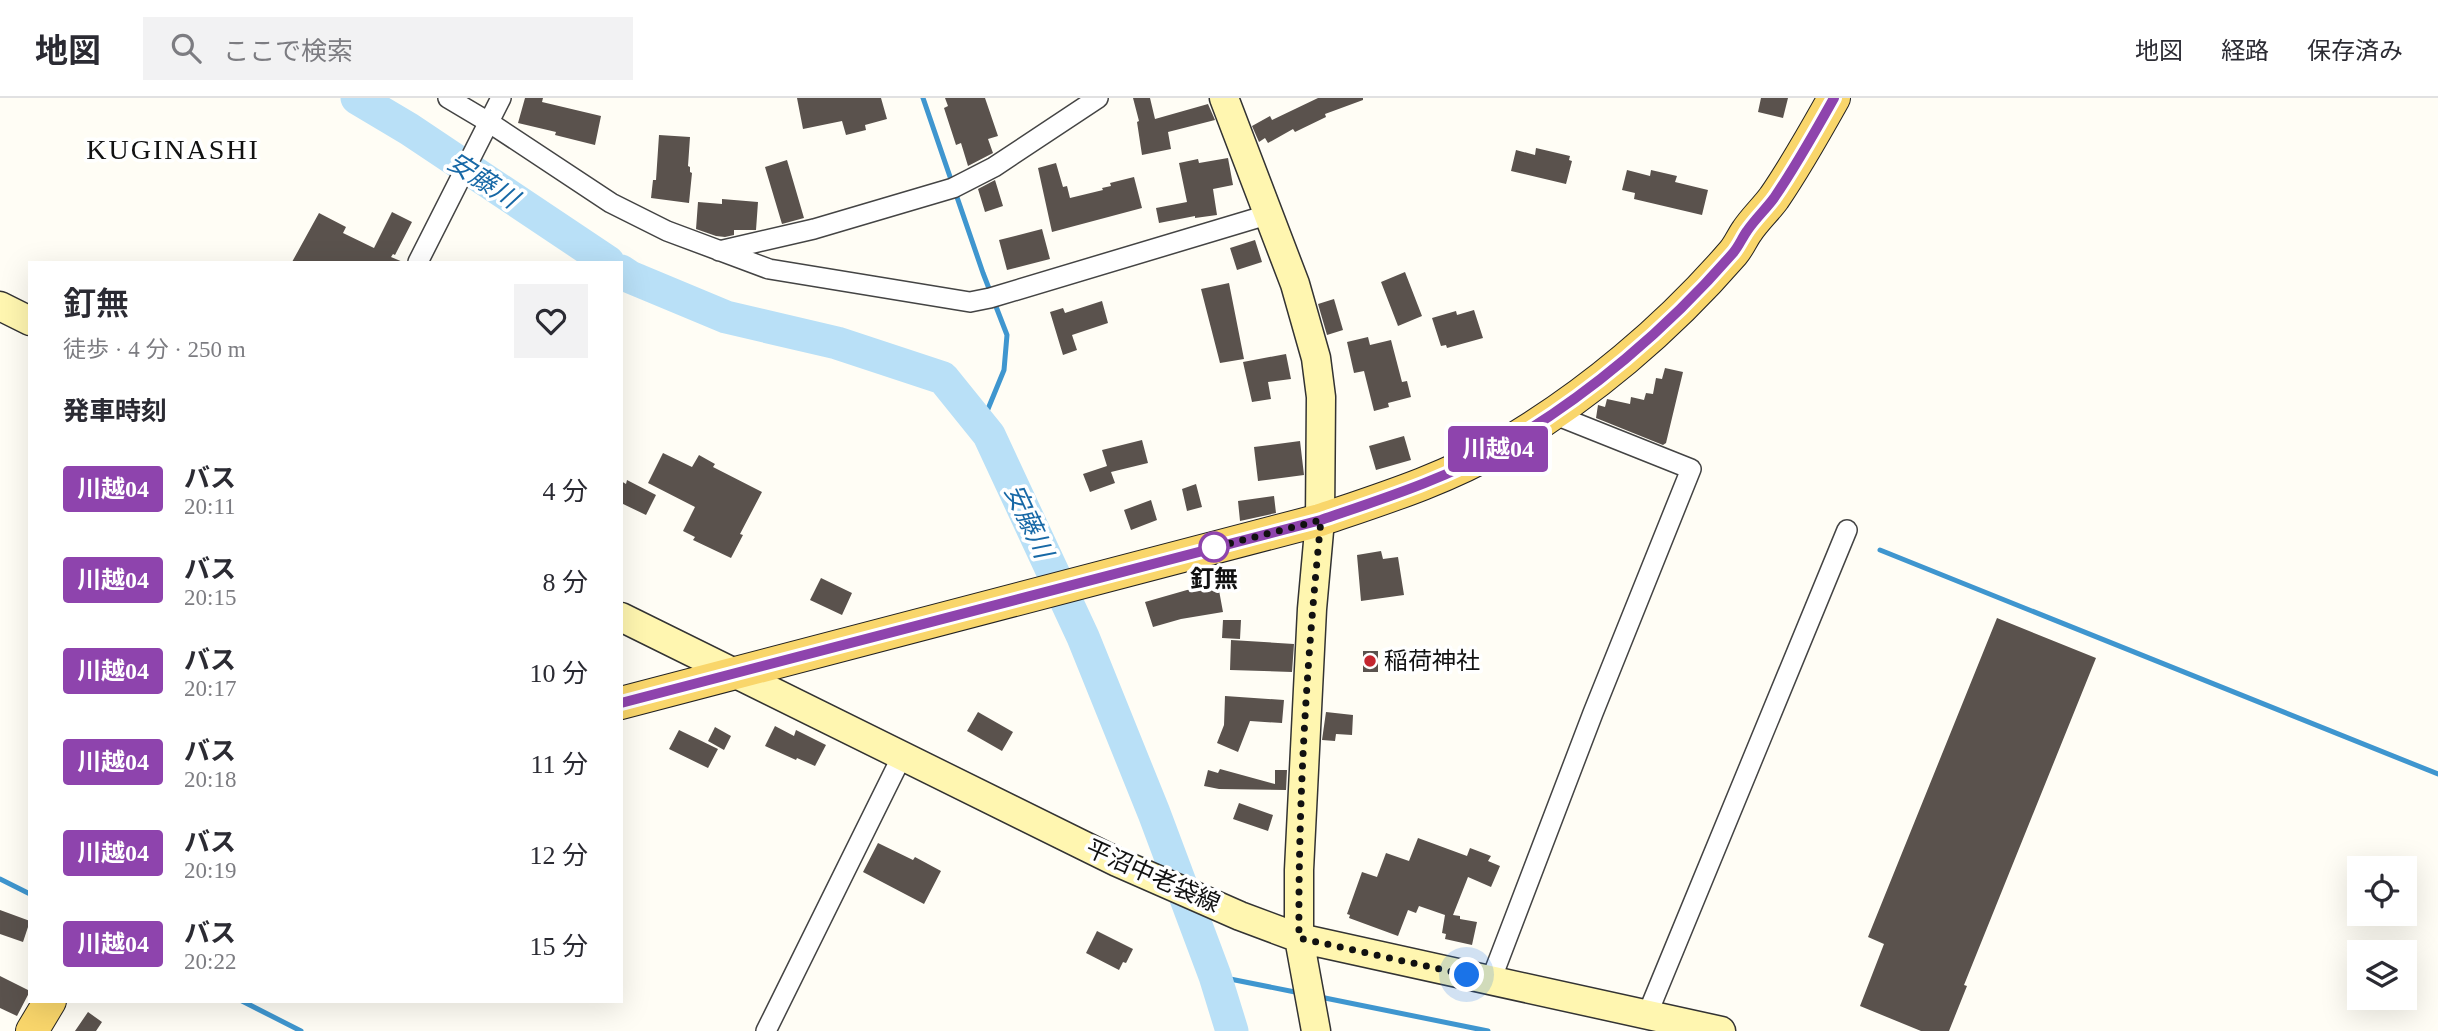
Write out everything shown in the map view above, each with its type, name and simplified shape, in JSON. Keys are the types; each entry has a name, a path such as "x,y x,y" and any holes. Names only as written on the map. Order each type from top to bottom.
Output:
{"main road":[{"path":"1224,98 1295,284 1316,358 1321,397 1321,520 1312,609 1298,870 1299,938 1314,1019"},
{"path":"623,702 1321,520 1390,497 1501,447 1553,414 1643,343 1735,251 1746,231 1773,199 1834,98"},
{"path":"0,306 28,320"},
{"name":"平沼中老袋線","path":"623,619 1117,862 1240,916 1299,938 1721,1031"},
{"path":"33,1031 49,1003"}],"street":[{"path":"448,98 611,203 667,231 769,269 970,302 1267,215"},
{"path":"419,261 501,98"},
{"path":"719,251 814,229 953,188 994,167 1098,98"},
{"path":"1491,980 1593,713 1691,469 1553,414"},
{"path":"1647,1015 1846,530"},
{"path":"765,1031 902,756"}],"building":[{"path":"525,98 543,98 542,102 601,116 595,145 518,123"},
{"path":"797,98 881,98 887,119 865,125 866,130 846,135 842,121 803,129"},
{"path":"945,98 985,98 998,136 988,139 993,153 968,166 961,143 956,145 944,108 948,106"},
{"path":"1133,98 1150,98 1155,119 1208,104 1215,120 1168,132 1171,149 1142,155 1139,121"},
{"path":"1318,98 1363,100 1325,114 1326,117 1295,132 1293,129 1268,143 1265,138 1259,142 1252,126 1270,116 1272,120"},
{"path":"1761,98 1788,98 1783,118 1758,112"},
{"path":"659,135 690,137 688,166 692,173 689,203 651,198 653,180 656,180"},
{"path":"1536,148 1570,156 1569,160 1572,161 1566,184 1511,171 1516,150 1535,155"},
{"path":"1228,158 1233,185 1213,189 1217,215 1159,223 1156,208 1187,202 1179,163"},
{"path":"787,160 804,218 782,224 765,167"},
{"path":"1056,163 1063,187 1067,186 1070,198 1103,190 1102,188 1111,186 1110,183 1134,177 1142,208 1052,232 1038,168"},
{"path":"1627,170 1650,176 1651,170 1677,176 1675,182 1708,190 1702,215 1634,199 1635,193 1622,190"},
{"path":"995,180 1003,206 985,212 978,189"},
{"path":"722,199 758,202 756,230 734,230 734,235 725,237 696,229 698,202 722,204"},
{"path":"392,212 412,222 395,255 391,257 401,261 293,261 319,213 346,227 343,233 374,248"},
{"path":"1042,229 1050,259 1007,270 999,240"},
{"path":"1255,240 1262,262 1237,270 1230,248"},
{"path":"1405,272 1422,316 1398,326 1381,282"},
{"path":"1229,283 1244,359 1220,363 1201,289"},
{"path":"1334,299 1343,330 1327,335 1318,304"},
{"path":"1102,301 1108,323 1072,335 1077,350 1063,355 1050,312 1063,308 1065,313"},
{"path":"1474,310 1483,338 1447,348 1446,345 1441,346 1432,318 1456,311 1457,315"},
{"path":"1368,337 1370,345 1391,340 1402,382 1407,381 1411,397 1388,403 1389,407 1374,411 1364,371 1354,373 1347,342"},
{"path":"1286,354 1291,379 1268,382 1271,399 1252,402 1243,362"},
{"path":"1665,368 1683,372 1666,443 1663,445 1596,418 1598,405 1605,407 1607,399 1630,404 1631,397 1644,400 1646,393 1653,394 1656,378 1662,379"},
{"path":"1404,436 1411,460 1376,470 1369,446"},
{"path":"1142,440 1148,463 1111,472 1115,483 1090,492 1083,474 1107,466 1102,450"},
{"path":"1300,441 1304,475 1258,481 1254,447"},
{"path":"663,453 692,467 699,455 715,464 713,467 762,492 731,558 693,540 695,537 683,531 695,507 648,483"},
{"path":"627,480 656,495 646,515 623,504 623,482 626,484"},
{"path":"1196,484 1202,507 1187,511 1182,489"},
{"path":"1274,496 1276,513 1240,521 1238,501"},
{"path":"1151,500 1157,520 1131,530 1124,510"},
{"path":"1381,551 1383,559 1398,557 1404,595 1361,601 1357,555"},
{"path":"821,578 852,593 842,615 810,600"},
{"path":"1218,585 1223,612 1153,627 1145,602 1187,590"},
{"path":"1997,618 2096,658 1964,985 1967,986 1949,1031 1921,1031 1860,1006 1884,944 1868,937"},
{"path":"1223,620 1241,620 1240,639 1222,638"},
{"path":"1231,640 1294,644 1292,672 1230,670"},
{"name":"稲荷神社","path":"1363,651 1378,651 1378,672 1363,672"},
{"path":"1225,696 1284,700 1282,723 1250,721 1238,752 1217,743 1224,725"},
{"path":"978,712 1013,732 1002,751 967,731"},
{"path":"1326,712 1353,715 1352,735 1336,734 1335,741 1322,740"},
{"path":"775,726 794,736 796,730 826,745 815,766 765,746"},
{"path":"715,727 731,736 724,750 708,741"},
{"path":"679,730 718,749 708,768 669,749"},
{"path":"1220,769 1275,784 1275,770 1287,770 1286,790 1219,789 1204,786 1208,770 1218,773"},
{"path":"1239,803 1273,815 1268,831 1233,819"},
{"path":"1418,838 1467,856 1470,848 1491,856 1488,861 1500,866 1491,887 1468,877 1453,915 1477,922 1472,945 1445,939 1446,934 1442,933 1445,915 1419,906 1416,913 1408,910 1398,936 1349,918 1350,915 1347,914 1362,872 1377,877 1386,853 1409,861"},
{"path":"878,843 913,860 915,857 941,871 924,904 863,872"},
{"path":"0,910 28,920 23,942 0,934"},
{"path":"1097,931 1133,949 1119,970 1086,953"},
{"path":"0,976 28,990 17,1016 0,1008"},
{"path":"88,1012 102,1022 96,1031 75,1031"}],"waterway":[{"name":"安藤川","path":"357,98 409,129 607,261"},
{"path":"923,98 1007,335 1004,370 981,426"},
{"name":"安藤川","path":"623,272 726,317 837,343 943,378 989,435 1083,637 1154,813 1215,976 1232,1031"},
{"path":"1880,550 2438,774"},
{"path":"0,879 28,893"},
{"path":"1215,976 1300,993"},
{"path":"1320,997 1488,1031"},
{"path":"246,1003 301,1031"}],"bus line":[{"name":"川越04","path":"623,702 1321,520 1390,497 1501,447 1553,414 1604,376 1685,303 1735,251 1746,231 1773,199 1834,98"}],"place":[{"name":"釘無","path":"1214,547"},
{"name":"稲荷神社","path":"1370,661"}],"district":[{"name":"KUGINASHI","path":"173,149"}],"route":[{"path":"1214,547 1204,550 1321,520 1312,609 1298,870 1299,938 1467,975"}]}
